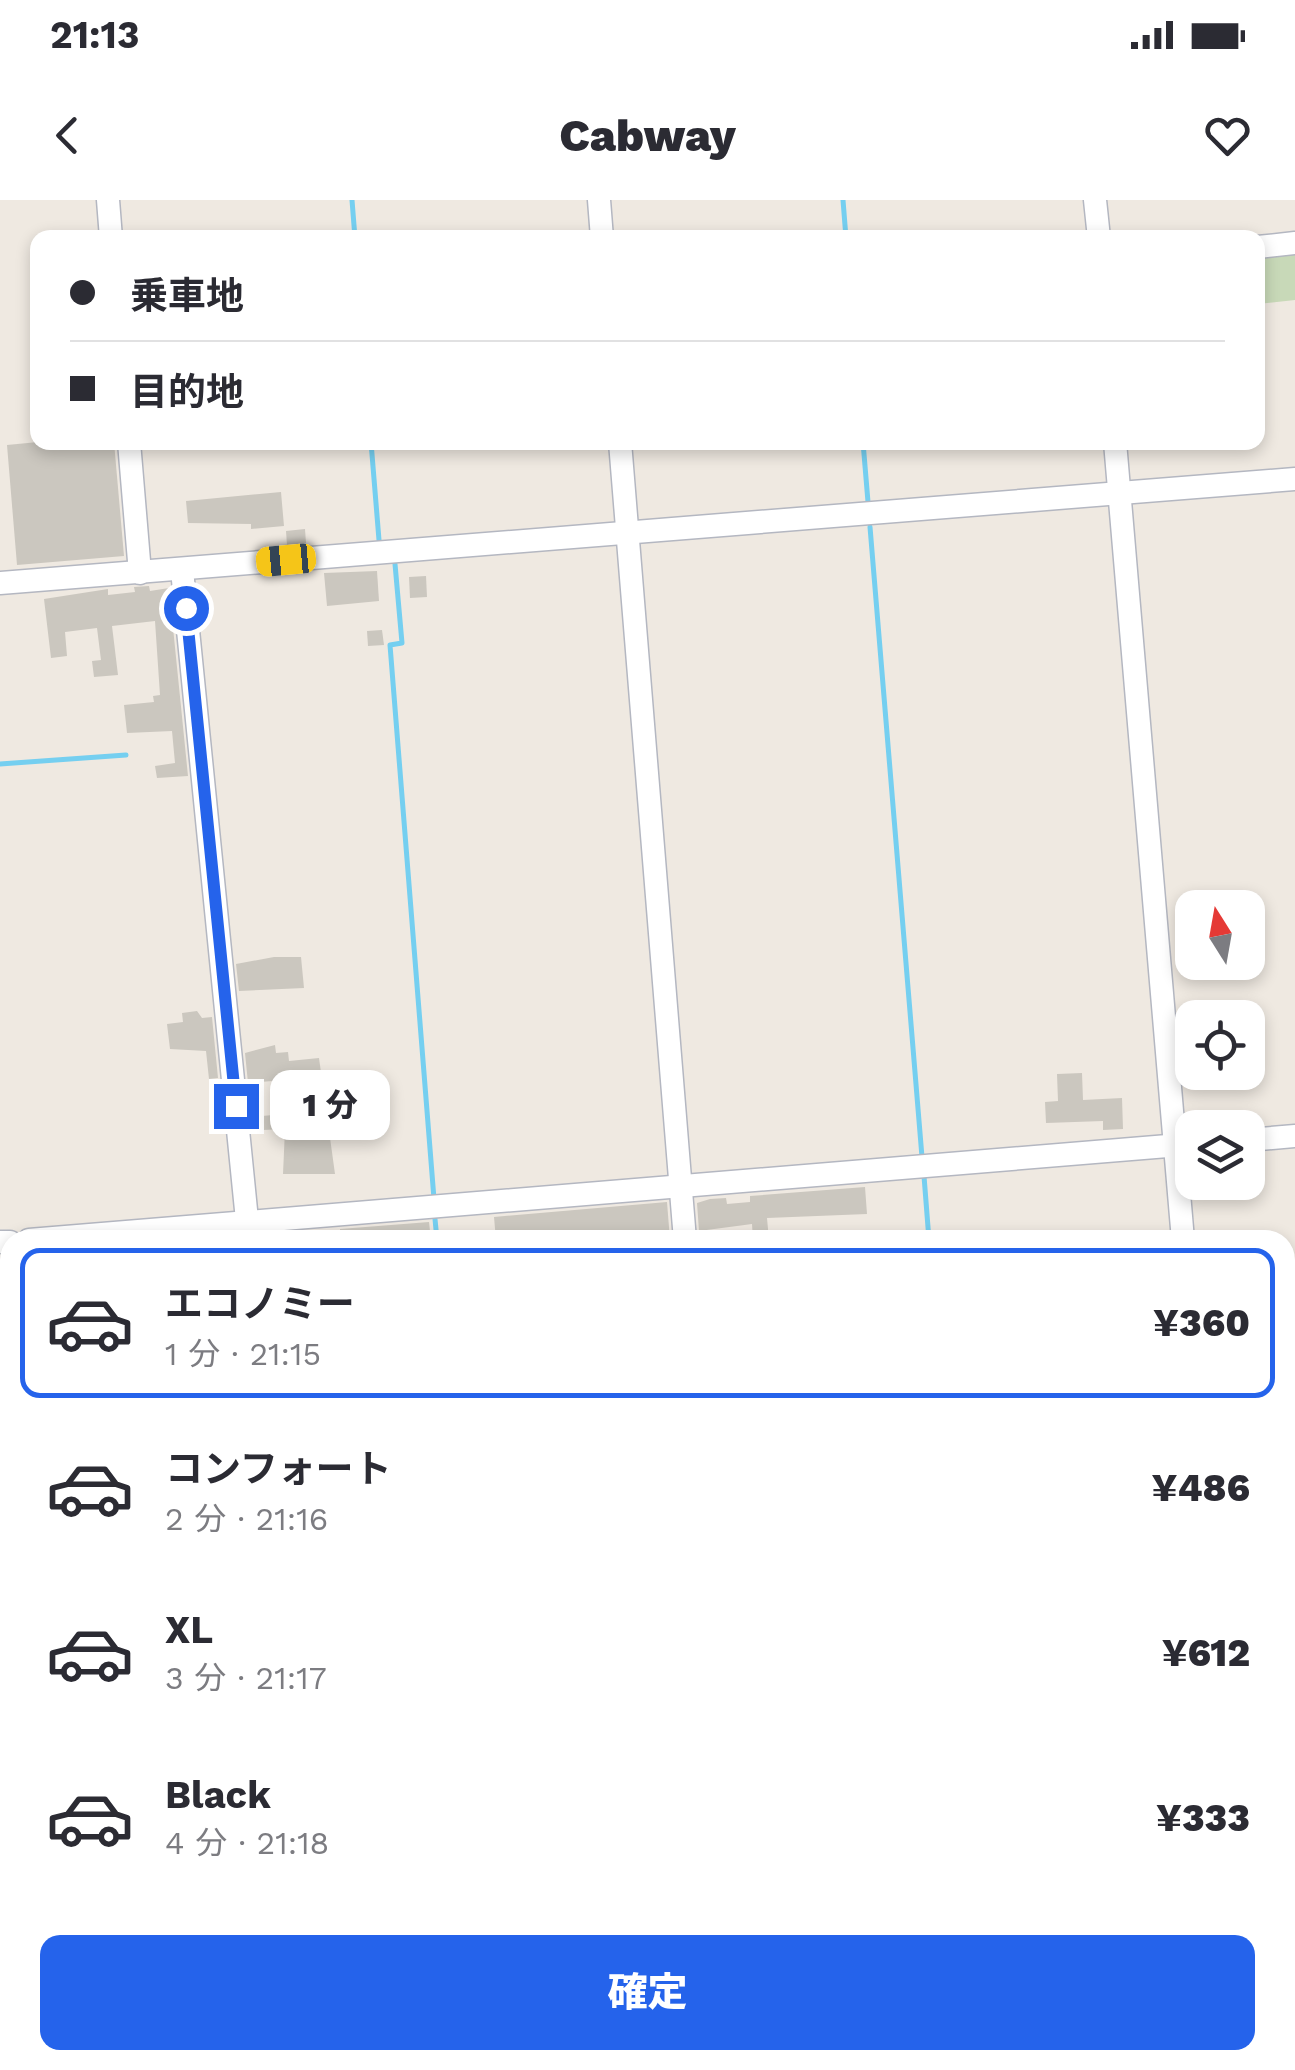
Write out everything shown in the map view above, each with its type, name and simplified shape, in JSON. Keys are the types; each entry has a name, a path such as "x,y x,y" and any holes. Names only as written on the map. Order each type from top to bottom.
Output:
{"street":[{"path":"108,200 111,230"},
{"path":"599,200 601,230"},
{"path":"1096,200 1098,230"},
{"path":"1265,245 1295,243"},
{"path":"130,450 140,572"},
{"path":"621,450 685,1230"},
{"path":"1116,450 1181,1110"},
{"path":"0,584 1295,479"},
{"path":"182,570 248,1230"},
{"path":"1265,1139 1295,1136"},
{"path":"258,1230 681,1188 1175,1146"},
{"path":"1183,1200 1183,1230"}],"green space":[{"path":"1295,248 1295,300 1265,303 1265,250"}],"building":[{"path":"30,443 30,450 115,450 124,556 17,565 7,445"},
{"path":"281,492 284,526 251,529 251,524 188,523 186,501"},
{"path":"305,529 306,543 287,545 286,531"},
{"path":"377,571 379,601 327,606 324,573"},
{"path":"426,576 427,597 410,598 409,577"},
{"path":"149,586 150,591 169,588 188,776 157,778 155,766 175,763 172,731 127,733 124,705 154,702 153,696 160,695 155,621 112,626 118,675 94,677 92,661 101,660 97,628 65,632 67,656 51,658 44,599 108,589 108,595 135,592 134,587"},
{"path":"382,630 384,645 368,646 367,631"},
{"path":"301,957 304,988 239,991 236,964"},
{"path":"197,1011 202,1018 212,1017 218,1078 209,1079 206,1051 170,1049 167,1024 183,1022 182,1013"},
{"path":"275,1045 276,1053 288,1052 289,1061 319,1058 335,1174 283,1174 285,1129 263,1130 262,1116 284,1114 285,1080 248,1083 245,1053"},
{"path":"1082,1073 1083,1100 1122,1098 1123,1129 1103,1130 1103,1121 1046,1123 1045,1102 1058,1101 1057,1074"},
{"path":"865,1187 867,1214 767,1218 768,1230 752,1230 752,1224 699,1230 697,1203 726,1198 727,1204 750,1202 750,1196"},
{"path":"667,1202 669,1230 495,1230 494,1217"},
{"path":"429,1222 430,1230 340,1230"}],"waterway":[{"path":"352,200 354,230"},
{"path":"843,200 845,230"},
{"path":"372,450 379,540"},
{"path":"864,450 868,502"},
{"path":"870,527 922,1157"},
{"path":"395,564 402,643 390,645 434,1199"},
{"path":"0,764 126,755"},
{"path":"924,1176 928,1230"},
{"path":"435,1219 436,1230"}],"route":[{"path":"186,608 236,1106"}]}
